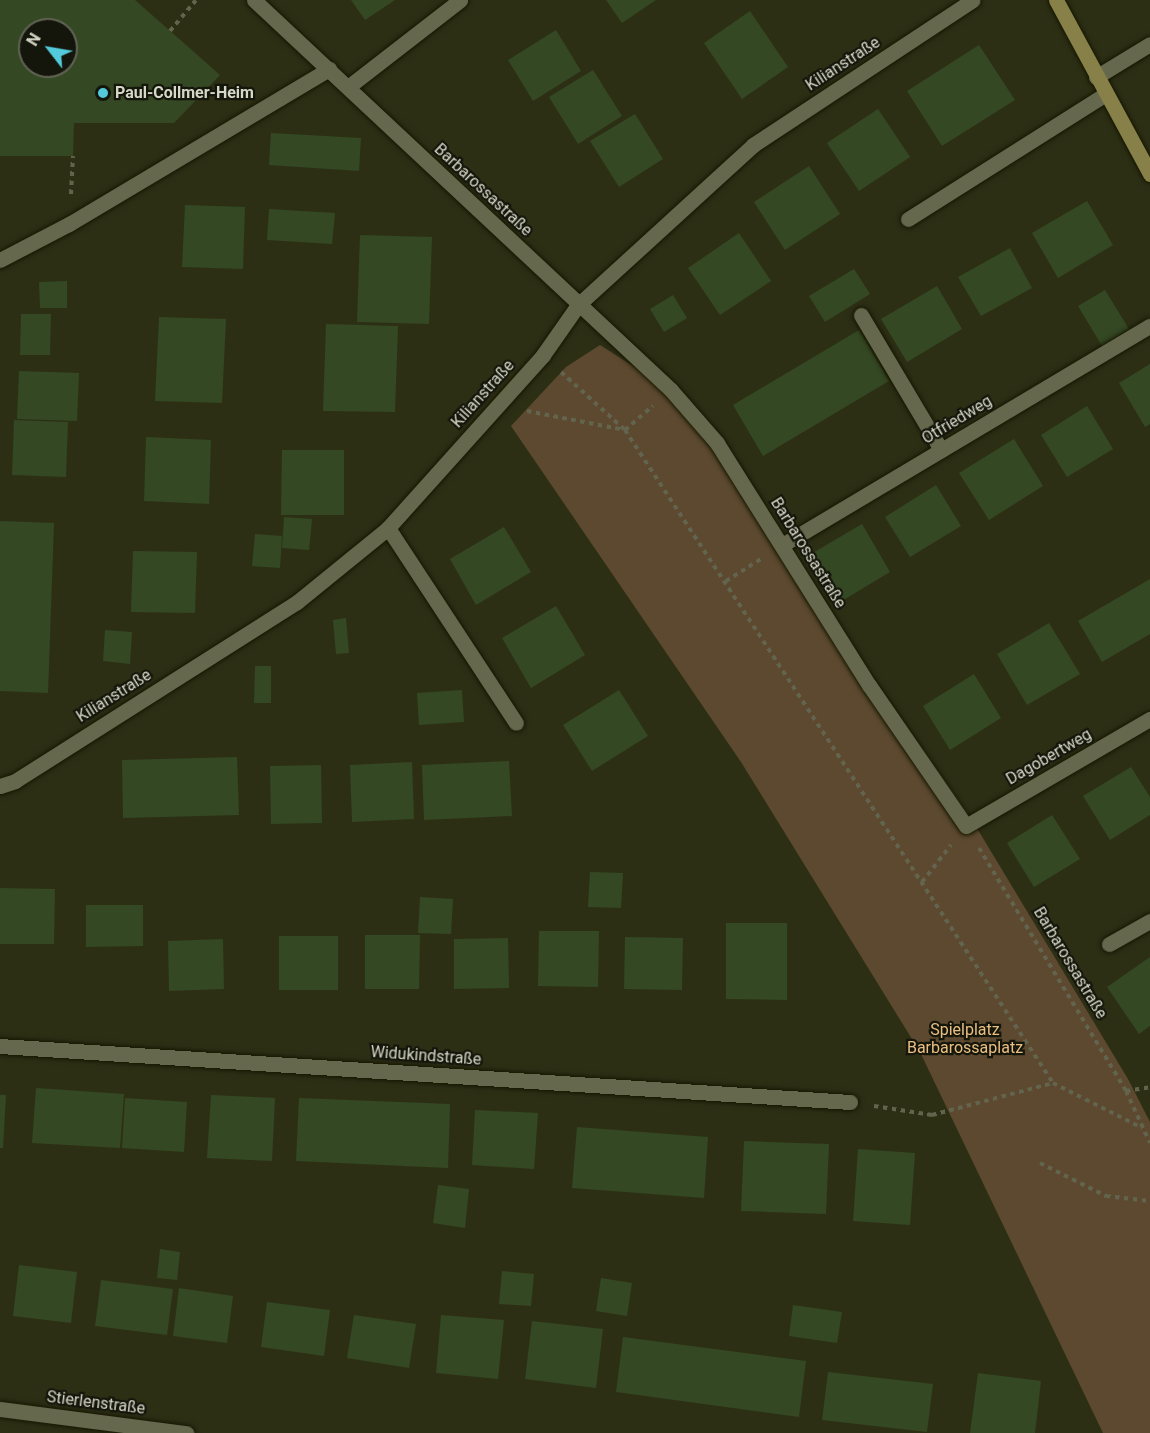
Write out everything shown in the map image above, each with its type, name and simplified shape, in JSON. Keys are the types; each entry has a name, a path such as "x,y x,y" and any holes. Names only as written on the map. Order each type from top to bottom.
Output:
{"street":[{"name":"Barbarossastraße","path":"254,0 578,305 672,390 717,443 869,685 966,826"},
{"path":"348,87 460,0"},
{"name":"Kilianstraße","path":"0,786 15,781 297,602 388,528 543,355 578,305 753,145 973,0"},
{"path":"1056,0 1150,174"},
{"path":"1096,77 1150,44"},
{"path":"0,260 69,224 329,69"},
{"path":"909,219 1106,94"},
{"path":"861,315 941,450"},
{"name":"Otfriedweg","path":"782,545 1150,326"},
{"path":"388,528 516,723"},
{"name":"Dagobertweg","path":"966,826 1150,719"},
{"path":"1109,944 1150,921"},
{"name":"Widukindstraße","path":"0,1046 850,1102"},
{"name":"Stierlenstraße","path":"0,1409 186,1433"}],"path":[{"path":"170,31 196,0"},
{"path":"543,355 625,430 1053,1083 1142,1128"},
{"path":"625,430 672,390"},
{"path":"497,405 625,430"},
{"path":"726,581 782,545"},
{"path":"922,882 966,826"},
{"name":"Barbarossastraße","path":"966,826 1126,1091 1150,1143"},
{"path":"850,1102 932,1115 1053,1083"},
{"path":"1126,1091 1150,1087"},
{"path":"1040,1163 1106,1196 1150,1201"}],"green space":[{"name":"Spielplatz Barbarossaplatz","path":"600,345 671,390 721,437 876,682 969,815 1128,1079 1150,1122 1150,1433 1103,1433 920,1052 741,762 511,426 566,367"}],"building":[{"name":"Paul-Collmer-Heim","path":"0,0 135,0 220,75 174,123 74,123 73,156 0,156"},
{"path":"351,0 395,0 365,20"},
{"path":"606,0 656,0 622,23"},
{"path":"750,11 788,67 742,99 704,43"},
{"path":"556,30 581,71 533,101 508,60"},
{"path":"979,45 1015,100 942,146 907,91"},
{"path":"593,70 622,116 578,144 549,97"},
{"path":"878,109 910,157 859,191 827,143"},
{"path":"635,114 663,159 619,187 590,141"},
{"path":"271,133 361,138 359,171 269,165"},
{"path":"809,166 840,214 785,250 754,202"},
{"path":"1087,201 1113,245 1058,278 1032,233"},
{"path":"185,205 245,207 243,269 182,267"},
{"path":"269,209 335,213 332,244 267,240"},
{"path":"739,233 771,281 720,315 688,268"},
{"path":"360,235 432,237 429,324 357,322"},
{"path":"1010,248 1032,288 981,316 958,277"},
{"path":"854,269 870,294 825,322 809,296"},
{"path":"67,281 67,308 40,308 39,282"},
{"path":"937,286 962,329 907,362 881,319"},
{"path":"1105,290 1129,329 1102,346 1078,306"},
{"path":"673,295 687,318 664,332 650,309"},
{"path":"21,314 51,314 50,355 20,355"},
{"path":"159,317 226,319 222,403 155,401"},
{"path":"326,324 398,326 395,412 323,411"},
{"path":"859,330 889,381 763,456 733,405"},
{"path":"1150,364 1150,424 1145,427 1119,383"},
{"path":"19,371 79,373 77,421 17,419"},
{"path":"1087,406 1113,449 1067,477 1041,435"},
{"path":"14,420 68,422 66,477 12,475"},
{"path":"146,437 211,440 209,504 144,501"},
{"path":"1014,439 1043,486 989,520 959,473"},
{"path":"282,450 344,450 344,515 281,515"},
{"path":"936,485 961,526 910,557 885,517"},
{"path":"284,517 312,519 309,550 282,548"},
{"path":"0,521 54,523 48,693 0,691"},
{"path":"862,524 890,572 840,602 811,554"},
{"path":"504,527 531,572 476,605 450,559"},
{"path":"255,534 282,536 280,568 252,566"},
{"path":"133,551 197,552 195,613 131,612"},
{"path":"1150,579 1150,634 1102,662 1078,621"},
{"path":"556,606 585,655 531,688 502,638"},
{"path":"346,618 349,653 336,654 333,620"},
{"path":"1049,623 1080,674 1027,705 997,654"},
{"path":"105,630 132,632 130,664 103,661"},
{"path":"255,666 271,666 271,703 254,703"},
{"path":"974,674 1001,718 950,750 923,706"},
{"path":"462,690 464,722 419,725 417,693"},
{"path":"619,690 648,736 592,771 563,725"},
{"path":"237,757 239,815 123,818 122,760"},
{"path":"509,761 512,816 424,820 422,765"},
{"path":"412,762 414,819 352,822 350,765"},
{"path":"321,765 322,823 271,824 270,766"},
{"path":"1131,767 1150,797 1150,815 1110,840 1083,796"},
{"path":"1052,815 1080,859 1034,887 1007,843"},
{"path":"590,872 623,873 621,908 588,907"},
{"path":"0,888 55,889 54,944 0,944"},
{"path":"420,897 453,899 451,934 418,933"},
{"path":"86,905 143,905 143,946 86,947"},
{"path":"726,923 787,923 787,1000 726,999"},
{"path":"539,931 599,931 598,987 538,986"},
{"path":"365,935 420,935 419,989 365,989"},
{"path":"279,936 338,936 338,990 279,990"},
{"path":"625,937 683,938 682,990 624,989"},
{"path":"508,938 509,988 454,989 454,939"},
{"path":"223,939 224,989 169,991 168,941"},
{"path":"1150,957 1150,1026 1139,1034 1107,987"},
{"path":"36,1088 124,1094 120,1148 32,1143"},
{"path":"0,1095 6,1095 3,1148 0,1148"},
{"path":"211,1095 275,1098 272,1161 207,1158"},
{"path":"125,1098 187,1102 184,1152 122,1148"},
{"path":"299,1098 450,1104 448,1168 296,1161"},
{"path":"475,1110 538,1113 534,1169 472,1165"},
{"path":"577,1127 708,1137 704,1198 572,1188"},
{"path":"744,1141 829,1144 826,1214 741,1211"},
{"path":"858,1149 915,1153 910,1225 853,1221"},
{"path":"438,1185 469,1189 465,1228 433,1223"},
{"path":"160,1249 180,1252 177,1280 157,1278"},
{"path":"19,1265 77,1272 71,1323 13,1316"},
{"path":"502,1271 534,1274 531,1306 499,1304"},
{"path":"601,1278 632,1283 627,1316 596,1311"},
{"path":"101,1280 173,1289 167,1335 95,1326"},
{"path":"179,1288 233,1296 227,1343 173,1336"},
{"path":"267,1302 330,1310 324,1356 261,1347"},
{"path":"793,1305 842,1312 837,1343 789,1336"},
{"path":"354,1315 416,1324 409,1368 347,1358"},
{"path":"441,1315 504,1320 498,1379 436,1373"},
{"path":"532,1321 603,1329 596,1388 525,1379"},
{"path":"623,1337 806,1361 799,1417 616,1392"},
{"path":"828,1372 933,1384 927,1432 822,1420"},
{"path":"978,1373 1041,1381 1035,1433 970,1433"}],"place":[{"name":"Paul-Collmer-Heim","path":"103,93"}]}
